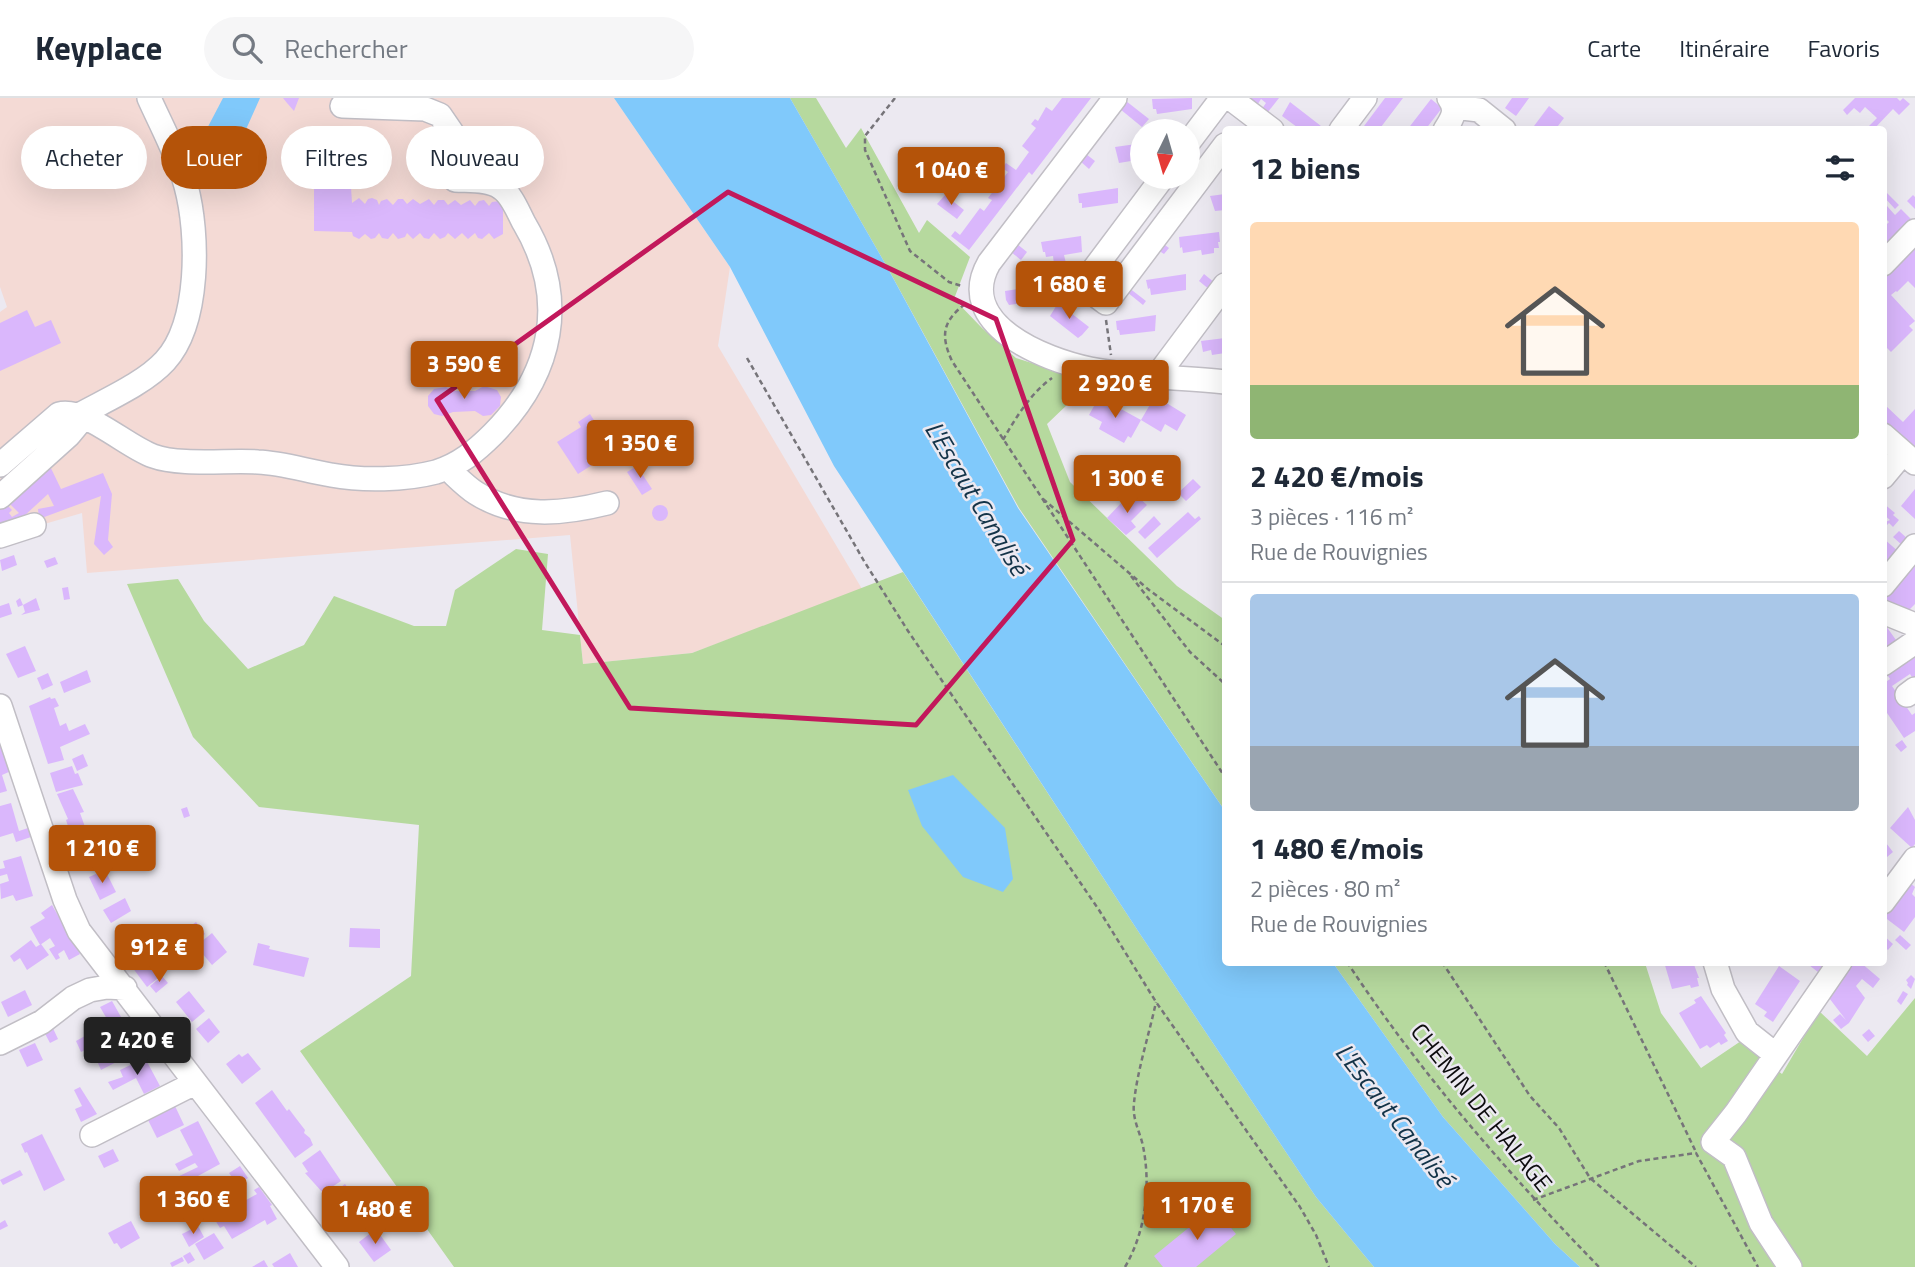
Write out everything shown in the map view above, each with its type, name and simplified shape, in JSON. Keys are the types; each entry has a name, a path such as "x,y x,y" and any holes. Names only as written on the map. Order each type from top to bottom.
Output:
{"street":[{"path":"79,415 146,376 164,362 181,335 188,310 194,265 189,198 179,166 149,98"},
{"path":"1115,98 989,263 983,276 985,308 998,328 1013,338 1067,363 1092,370 1222,382"},
{"path":"1200,127 1222,98"},
{"path":"1230,98 1243,121"},
{"path":"1343,126 1355,101"},
{"path":"0,465 59,414 66,412 79,415 143,452 161,459 270,462 353,478 396,477 430,473 461,461 486,441 513,413 532,385 548,336 549,300 545,273 529,231 501,188 484,181 454,180 453,134 440,115 425,109 342,106"},
{"path":"1453,117 1479,110 1499,126"},
{"path":"1200,137 1222,144"},
{"path":"1154,189 1082,285 1107,303 1222,149"},
{"path":"1160,189 1175,211"},
{"path":"1887,260 1915,231"},
{"path":"1104,256 1128,274"},
{"path":"1157,376 1222,289"},
{"path":"0,497 69,435 79,423 79,415"},
{"path":"1887,439 1909,458 1887,474"},
{"path":"447,468 474,492 512,508 558,513 607,503"},
{"path":"0,536 34,525"},
{"path":"1887,579 1915,546"},
{"path":"1887,614 1915,625"},
{"path":"1887,661 1915,642"},
{"path":"0,706 74,921 91,947 337,1267"},
{"path":"1887,897 1915,859"},
{"path":"74,998 90,960 91,947"},
{"path":"1716,966 1723,989 1748,1032 1776,1055"},
{"path":"1790,1267 1761,1223 1734,1157 1705,1148 1737,1113 1837,966"},
{"path":"0,1042 49,1018 74,998 90,990 125,988"},
{"path":"92,1135 195,1083"}],"path":[{"path":"895,98 865,136 865,150 910,251 949,282 982,291"},
{"path":"982,291 950,318 945,338 952,361 1222,772"},
{"path":"1107,303 1104,311 1114,372"},
{"path":"747,358 874,578 1099,910 1156,1002 1300,1207 1316,1235 1329,1267"},
{"path":"1003,440 1020,411 1043,384 1067,363"},
{"path":"1040,496 1126,570 1222,644"},
{"path":"1126,570 1190,652 1222,681"},
{"name":"CHEMIN DE HALAGE","path":"1350,966 1425,1069 1499,1162 1599,1267"},
{"path":"1445,966 1530,1096 1559,1128 1590,1178 1696,1267"},
{"path":"1607,966 1705,1148 1758,1267"},
{"path":"1125,1267 1138,1242 1145,1205 1145,1158 1133,1104 1156,1002"},
{"path":"1534,1200 1639,1161 1705,1148"}],"highlighted area":[{"path":"728,192 996,319 1073,540 916,725 630,708 437,400"}],"shaded area":[{"path":"0,98 614,98 730,267 718,346 862,589 692,653 583,664 570,535 87,573 82,513 0,537 0,312 7,307 0,287"}],"green space":[{"path":"790,98 816,98 846,148 861,128 919,233 927,220 970,257 954,299 982,328 1016,358 1091,382 1047,424 1070,482 1177,586 1222,618 1222,807 1019,508 886,265"},
{"path":"516,549 548,554 542,630 580,635 583,664 692,653 903,572 1316,1197 1374,1267 454,1267 300,1051 411,976 419,825 259,807 193,737 127,584 178,579 204,621 248,669 304,645 334,596 414,626 446,626 455,590"},
{"path":"1335,966 1646,966 1661,1013 1701,1068 1741,1041 1782,1074 1819,1011 1867,1056 1915,998 1915,1267 1580,1267 1555,1244 1443,1117"}],"water":[{"path":"223,98 260,98 247,126 208,126"},
{"name":"L'Escaut Canalisé","path":"614,98 790,98 886,265 1018,508 1222,807 1222,966 1335,966 1443,1117 1555,1244 1580,1267 1374,1267 1316,1197 1140,934 834,466 730,267"},
{"path":"953,775 1005,828 1013,879 1003,892 963,877 922,826 908,790"}],"building":[{"path":"283,98 299,98 294,111 287,103"},
{"path":"1062,98 1091,98 1032,175 1029,172 969,250 951,236 955,231 960,235 980,208 984,211 992,200 988,198 1008,172 1002,168 1006,163 1016,170 1029,152 1022,146 1036,128 1031,124 1035,119 1038,121 1046,107 1052,111"},
{"path":"1192,98 1192,109 1157,114 1156,109 1153,109 1152,99"},
{"path":"1238,98 1279,98 1264,117 1259,113 1266,103 1261,99 1256,107"},
{"path":"1385,98 1403,98 1382,126 1364,126"},
{"path":"1512,98 1529,98 1516,116 1505,108"},
{"path":"1855,98 1897,98 1900,101 1903,98 1910,104 1899,115 1893,109 1877,126 1869,126 1877,118 1865,107 1860,113 1854,108 1847,115 1843,110"},
{"path":"1431,99 1442,108 1428,126 1410,126"},
{"path":"1126,101 1149,119 1132,119 1120,109"},
{"path":"1290,102 1321,126 1296,126 1282,116"},
{"path":"1549,106 1564,118 1558,126 1534,126"},
{"path":"1130,145 1130,161 1119,163 1115,147"},
{"path":"1086,154 1095,161 1089,169 1080,161"},
{"path":"969,163 975,168 961,186 955,181"},
{"path":"1118,188 1118,203 1082,208 1082,203 1079,203 1078,194"},
{"path":"314,189 351,189 352,203 359,198 365,204 372,198 377,200 379,205 387,199 393,205 398,199 403,199 407,204 413,199 420,204 429,199 434,205 438,200 444,200 448,205 455,200 461,205 470,200 475,206 484,200 489,206 492,202 499,201 503,207 503,234 494,239 489,233 482,239 475,233 468,239 462,233 455,239 448,233 440,239 434,233 429,239 420,233 413,239 407,233 405,237 398,239 393,233 388,239 382,238 379,233 375,238 371,239 365,234 359,239 353,236 352,232 314,231"},
{"path":"1887,193 1899,205 1895,209 1887,200"},
{"path":"1222,194 1222,210 1215,211 1210,196"},
{"path":"945,195 964,210 957,219 937,204"},
{"path":"1913,195 1915,197 1915,209 1907,201"},
{"path":"1887,206 1895,215 1901,209 1913,221 1887,246 1887,224"},
{"path":"1219,232 1219,248 1214,248 1214,253 1202,255 1201,250 1183,253 1182,247 1180,248 1179,237"},
{"path":"1081,236 1082,252 1064,255 1066,263 1054,264 1053,256 1046,257 1043,252 1041,242"},
{"path":"1158,240 1169,248 1164,254 1153,247"},
{"path":"1915,243 1915,288 1908,281 1891,295 1915,321 1909,326 1913,330 1891,352 1887,348 1887,273"},
{"path":"1017,244 1027,252 1021,260 1011,252"},
{"path":"1067,270 1077,278 1071,285 1061,277"},
{"path":"1186,274 1186,290 1151,295 1150,288 1148,289 1146,280"},
{"path":"1204,274 1215,283 1210,290 1199,281"},
{"path":"1124,284 1146,301 1143,305 1122,288"},
{"path":"1045,285 1045,300 1009,305 1006,300 1005,291"},
{"path":"1058,303 1089,327 1078,338 1050,316"},
{"path":"27,310 35,327 51,320 61,343 0,371 0,323"},
{"path":"1156,315 1155,331 1120,335 1117,330 1116,321"},
{"path":"1222,338 1222,353 1212,355 1211,350 1203,352 1201,341"},
{"path":"484,386 497,390 501,397 500,406 491,415 483,416 475,411 453,412 442,416 434,414 428,406 428,396 434,389 446,387 452,391 475,391"},
{"path":"1155,396 1186,415 1177,431 1165,424 1161,432 1141,420"},
{"path":"1099,397 1141,420 1131,438 1128,436 1124,443 1099,429 1102,422 1089,415"},
{"path":"1887,407 1903,422 1915,409 1915,451 1887,426"},
{"path":"590,414 614,451 578,474 557,442 581,427 578,422"},
{"path":"48,462 61,489 103,473 112,494 108,540 113,547 104,555 94,544 101,496 39,519 38,509 54,506 48,494 9,527 4,522 0,526 0,508 5,503 12,510 9,513 12,517 19,513 7,501"},
{"path":"637,466 652,489 642,495 627,472"},
{"path":"1193,479 1201,487 1186,501 1178,493"},
{"path":"1915,489 1915,519 1901,506"},
{"path":"1137,496 1147,505 1131,521 1136,527 1126,535 1107,518 1124,500 1129,505"},
{"path":"660,505 666,507 666,519 660,521 654,519 652,513 654,507"},
{"path":"1887,506 1899,520 1893,527 1889,523 1887,525 1890,520 1887,517"},
{"path":"1188,512 1195,519 1199,516 1201,519 1157,558 1148,548"},
{"path":"1154,516 1161,524 1145,539 1138,532"},
{"path":"1899,531 1909,540 1903,546 1893,537"},
{"path":"1887,542 1900,553 1887,566"},
{"path":"14,555 17,565 2,571 0,560"},
{"path":"55,557 58,564 47,568 44,561"},
{"path":"1915,562 1915,604 1908,611 1887,600 1887,587"},
{"path":"68,587 70,599 64,600 62,588"},
{"path":"20,598 23,605 18,607 16,601"},
{"path":"36,598 40,610 21,615 25,612 23,605"},
{"path":"9,603 12,614 0,618 0,606"},
{"path":"1887,627 1901,647 1887,656"},
{"path":"25,646 36,671 18,678 6,654"},
{"path":"1915,650 1915,677 1913,679 1910,674 1892,686 1912,715 1915,713 1915,731 1904,738 1887,713 1887,681 1890,679 1887,668"},
{"path":"87,670 91,682 64,693 60,682"},
{"path":"48,673 53,685 42,690 37,678"},
{"path":"50,697 55,698 59,706 54,708 60,726 66,723 69,731 85,724 90,734 60,747 64,760 48,764 29,706"},
{"path":"1902,740 1907,747 1901,752 1895,745"},
{"path":"0,743 11,771 2,775 7,791 0,793"},
{"path":"83,754 88,766 77,771 72,759"},
{"path":"72,766 83,785 56,792 50,773"},
{"path":"73,789 84,812 80,813 89,838 92,837 97,853 79,860 66,820 68,819 57,794"},
{"path":"11,803 19,831 28,828 31,837 16,842 13,833 0,837 0,806"},
{"path":"187,807 190,816 184,818 181,809"},
{"path":"1908,807 1915,820 1915,844 1912,848 1890,828"},
{"path":"1887,844 1893,852 1887,857"},
{"path":"21,856 33,896 16,901 13,895 1,899 0,884 9,881 7,874 0,876 0,869 5,868 3,861"},
{"path":"105,870 116,892 100,900 89,877"},
{"path":"1908,881 1915,887 1912,894 1915,897 1915,917 1904,932 1887,919 1887,910"},
{"path":"125,898 131,911 111,923 103,910"},
{"path":"52,905 80,954 69,960 64,950 58,954 60,958 56,960 49,949 55,946 50,938 40,945 30,927 45,918 41,913"},
{"path":"196,922 205,934 182,950 174,938"},
{"path":"350,928 380,929 380,948 349,947"},
{"path":"212,933 227,952 212,965 196,946"},
{"path":"1900,935 1911,945 1906,950 1895,940"},
{"path":"1887,939 1893,944 1887,949"},
{"path":"31,940 36,947 41,944 49,955 27,970 20,958 14,962 10,956"},
{"path":"258,943 270,946 269,949 309,958 304,977 253,965"},
{"path":"143,951 162,975 147,987 129,963"},
{"path":"1665,966 1694,966 1699,986 1672,989"},
{"path":"1779,966 1800,981 1773,1022 1764,1016 1767,1012 1755,1004"},
{"path":"1810,966 1822,966 1818,972"},
{"path":"1846,966 1865,966 1880,979 1873,988 1862,979 1856,986 1865,998 1849,1023 1841,1029 1833,1020 1840,1014 1846,1020 1826,994"},
{"path":"1911,975 1915,979 1911,989 1906,980"},
{"path":"162,976 168,983 156,993 150,986"},
{"path":"25,990 32,1005 8,1017 1,1002"},
{"path":"189,991 205,1011 192,1022 176,1002"},
{"path":"1903,991 1908,994 1901,1005 1897,1001"},
{"path":"1701,996 1726,1033 1724,1035 1728,1041 1700,1049 1679,1013 1696,1003 1694,1000"},
{"path":"112,1001 125,1024 103,1036 105,1040 81,1052 76,1041 92,1032 90,1027 107,1019 100,1007"},
{"path":"209,1018 220,1032 208,1043 196,1029"},
{"path":"51,1024 58,1039 50,1043 42,1028"},
{"path":"1869,1029 1875,1036 1868,1042 1862,1035"},
{"path":"123,1035 132,1054 101,1070 94,1054 110,1046 108,1042"},
{"path":"35,1043 43,1060 27,1067 19,1050"},
{"path":"248,1053 261,1069 242,1084 226,1064 239,1054 242,1057"},
{"path":"145,1058 160,1086 144,1094 136,1078 113,1090 108,1082 123,1077 120,1070"},
{"path":"80,1087 97,1114 81,1122 75,1109 82,1106 74,1090"},
{"path":"272,1090 305,1130 304,1133 313,1145 295,1158 255,1103"},
{"path":"175,1106 184,1125 157,1138 148,1120"},
{"path":"198,1121 220,1164 176,1188 171,1180 198,1167 195,1163 179,1171 175,1164 193,1155 180,1130"},
{"path":"42,1134 65,1180 44,1191 21,1144"},
{"path":"113,1149 119,1161 104,1168 98,1156"},
{"path":"320,1150 341,1181 323,1193 305,1173 308,1172 302,1163"},
{"path":"240,1166 248,1178 237,1184 229,1173"},
{"path":"20,1170 23,1175 3,1185 0,1180"},
{"path":"345,1184 367,1214 348,1227 326,1198"},
{"path":"259,1187 272,1205 270,1206 277,1219 267,1225 265,1220 232,1239 224,1226 220,1228 215,1220 224,1215 215,1199 231,1190 239,1204 257,1194 254,1190"},
{"path":"1214,1207 1236,1234 1196,1267 1163,1267 1154,1256"},
{"path":"5,1220 8,1226 0,1230 0,1223"},
{"path":"131,1221 140,1238 121,1249 117,1243 114,1244 108,1233"},
{"path":"198,1226 204,1237 189,1247 182,1234"},
{"path":"376,1229 391,1250 374,1262 359,1242"},
{"path":"214,1233 224,1248 204,1260 195,1244"},
{"path":"190,1252 195,1260 188,1264 183,1256"},
{"path":"290,1253 298,1267 274,1267 272,1264"},
{"path":"182,1257 184,1261 172,1267 170,1263"},
{"path":"264,1260 268,1267 252,1267"}]}
